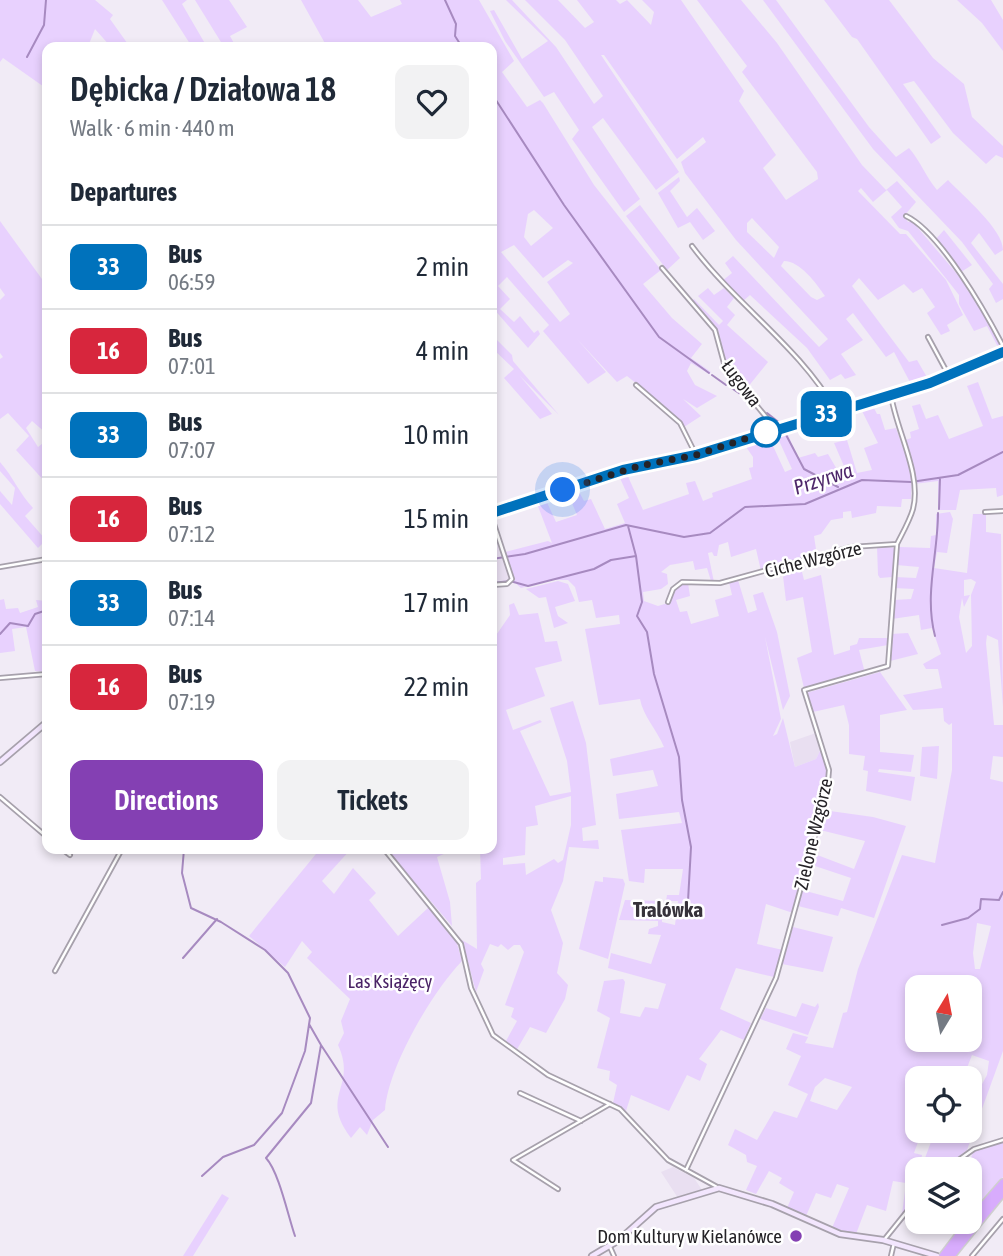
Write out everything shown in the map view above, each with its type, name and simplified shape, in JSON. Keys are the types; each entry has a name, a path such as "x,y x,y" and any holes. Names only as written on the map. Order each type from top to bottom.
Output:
{"highway":[{"path":"982,1206 1003,1183"},
{"path":"951,1256 1003,1192"},
{"path":"943,1256 959,1234"}],"street":[{"path":"906,216 951,261 978,300 1003,346"},
{"path":"692,246 723,286 809,372 836,411"},
{"name":"Ługowa","path":"662,268 715,330 725,367 776,429"},
{"path":"928,337 949,376"},
{"path":"497,514 630,468 696,455 891,395 949,376 1003,352"},
{"path":"636,385 680,423 696,455"},
{"path":"891,395 913,482 912,509 897,544"},
{"path":"758,435 756,429 772,422"},
{"path":"985,512 1003,511"},
{"path":"497,531 511,582 497,584"},
{"name":"Ciche Wzgórze","path":"668,602 673,589 682,582 720,583 851,547 897,544"},
{"name":"Zielone Wzgórze","path":"687,1170 776,978 831,778 804,690 888,666 897,544"},
{"path":"0,567 42,560"},
{"path":"0,678 42,674"},
{"path":"0,762 42,726"},
{"path":"0,797 42,833"},
{"path":"55,971 119,854"},
{"path":"388,854 461,944 471,988 493,1035 548,1075 610,1104 634,1121 660,1154 719,1188 772,1205 840,1234 884,1240 934,1255"},
{"path":"520,1093 581,1121"},
{"path":"558,1189 513,1160 610,1104"},
{"path":"963,1157 974,1149 1003,1140"},
{"path":"592,1256 610,1247 656,1207 719,1188"},
{"path":"884,1240 905,1214"},
{"path":"972,1256 1003,1219"},
{"path":"891,1256 894,1243"},
{"path":"610,1247 614,1256"}],"shaded area":[{"path":"497,537 510,575 509,580 497,581"},
{"path":"816,733 821,749 816,759 795,767 790,742"},
{"path":"673,1167 694,1178 702,1190 678,1198 661,1172"}],"green space":[{"path":"0,0 95,0 113,15 110,19 126,42 107,42 95,29 90,42 42,42 42,85 3,58 0,62"},
{"path":"162,0 187,0 182,4 204,42 189,42"},
{"path":"195,0 229,0 247,27 230,36 233,42 221,42"},
{"path":"301,0 358,0 371,17 402,4 400,0 479,0 514,61 502,72 527,107 540,100 543,103 594,185 661,270 643,284 672,318 702,344 691,358 711,372 709,374 691,363 687,371 695,385 717,396 697,408 683,399 701,416 684,427 662,404 627,376 617,382 577,339 606,372 588,384 543,331 549,325 507,277 498,286 510,299 500,309 514,322 520,316 534,333 538,330 540,334 528,348 497,313 497,42 324,42","holes":["534,210 553,228 531,246 524,237 528,214","514,245 543,278 568,260 573,263 547,282 570,314 560,322 501,252"]},
{"path":"506,0 512,0 556,47 594,104 603,96 565,40 525,0 558,0 585,28 594,22 577,0 616,0 620,4 627,0 651,25 654,12 642,0 681,0 744,91 739,101 776,155 763,168 786,200 818,179 817,172 742,72 747,66 697,0 741,0 777,43 862,165 886,190 897,181 916,202 904,216 908,222 912,221 969,288 967,290 974,296 1003,347 999,349 987,326 974,331 959,304 959,295 908,231 899,228 891,217 902,207 887,190 873,202 861,188 858,191 900,234 906,234 946,280 963,315 947,325 950,331 941,335 927,313 935,307 922,288 913,293 904,284 878,300 859,278 852,286 909,362 917,360 928,379 911,384 894,352 886,357 853,313 846,319 863,340 841,354 856,375 845,379 841,374 830,380 807,348 750,295 742,302 722,281 732,273 725,263 733,256 819,347 828,339 736,240 685,173 681,162 706,142 703,137 677,159 604,55 601,55 679,172 656,190 603,118 592,127 640,199 624,212 572,139 579,130 554,92 544,97 505,41 490,11 494,10 522,59 548,41","holes":["752,218 779,247 774,258 747,232 747,223","784,261 802,269 825,296 817,300 811,297 781,266"]},
{"path":"763,0 776,0 869,127 896,157 909,148 937,190 948,180 990,223 997,232 1003,250 995,255 979,233 971,243 1003,284 1003,299 996,303 989,289 993,284 962,242 873,149"},
{"path":"824,0 889,0 933,58 964,84 972,117 1003,146 1003,158 996,155 986,164 953,133 914,81 903,84 941,137 931,144 857,39 852,37"},
{"path":"957,0 991,0 1003,20 1003,51 982,23"},
{"path":"679,177 680,181 670,191 687,217 697,208 715,231 703,240 690,222 678,228 658,193"},
{"path":"640,205 680,258 667,270 626,216"},
{"path":"0,221 42,279 42,430 32,421 26,428 38,447 42,444 42,479 16,450 29,436 8,413 0,419 0,359 3,357 0,353 0,300 5,295 0,288"},
{"path":"944,230 972,265 961,272 935,240"},
{"path":"708,288 714,295 724,288 734,298 727,307 735,315 727,325 768,362 747,388 725,364 718,330 691,302 694,299 719,325 723,321 698,296"},
{"path":"497,340 559,415 520,376 552,414 540,419 504,378 514,369 497,353"},
{"path":"978,382 992,419 1003,416 1003,495 997,497 996,488 960,490 956,510 938,510 938,481 914,484 913,467 903,441 911,438 910,432 919,429 912,406 920,404 926,419 938,415 949,439 983,426 967,386"},
{"path":"872,404 877,414 880,414 885,430 896,428 912,473 911,499 902,499 901,507 877,506 876,513 852,518 851,511 843,512 843,518 831,520 821,534 814,536 817,556 761,571 756,549 731,557 728,542 719,545 717,556 712,552 708,553 714,582 711,581 707,568 695,570 693,561 670,565 661,572 667,574 668,584 661,589 643,592 644,601 658,606 668,603 673,591 684,582 688,583 690,596 676,600 680,612 687,611 691,624 719,616 715,600 732,595 729,582 738,580 748,613 757,610 753,595 763,592 777,632 790,696 783,710 765,637 781,719 773,736 777,734 783,718 795,767 816,759 821,749 829,778 827,787 824,787 793,913 766,904 757,944 783,950 774,977 736,968 720,1009 751,1023 744,1040 721,1030 699,1059 707,1064 700,1081 687,1075 669,1111 631,1095 626,1111 613,1103 617,1085 609,1080 610,1071 597,1068 610,1018 597,1011 604,981 623,979 625,982 620,1013 640,1017 645,1007 658,1009 666,984 608,968 611,953 651,964 661,935 648,934 649,929 658,926 658,921 619,920 625,900 662,901 662,922 675,925 678,901 666,901 667,895 679,895 683,869 645,869 644,883 629,881 621,830 682,823 679,812 619,819 616,794 658,786 653,770 613,776 610,759 664,747 640,699 599,705 585,629 620,624 619,615 596,618 592,600 579,602 575,587 568,580 552,580 521,588 513,581 505,552 548,541 552,543 536,501 545,498 556,522 577,515 567,491 577,488 584,501 591,499 605,529 625,523 617,504 629,498 619,476 626,472 643,510 689,494 686,483 695,481 703,501 713,497 712,493 752,479 749,468 753,467 753,457 744,444 768,435 785,472 792,469 775,432 786,430 798,458 815,453 818,457 828,454 842,478 850,480 834,443 842,441 834,414 838,413 840,417 857,473 872,470 864,448 878,443 860,407"},
{"path":"0,462 33,508 25,516 42,535 42,544 38,548 0,504 0,491 12,505 15,488 0,471"},
{"path":"950,512 953,519 947,553 937,552 934,568 967,573 973,514 986,514 986,532 1001,534 1003,707 998,640 987,635 986,643 994,725 1003,725 1003,757 993,756 990,779 1003,782 1003,1051 982,1109 982,1084 987,1075 989,1061 972,1055 968,1066 905,1066 905,1143 918,1143 914,1153 922,1157 905,1157 905,1183 893,1181 886,1211 867,1205 856,1234 832,1228 849,1188 837,1184 831,1198 816,1193 806,1216 787,1208 794,1192 779,1183 782,1178 769,1171 756,1194 746,1190 757,1166 747,1162 746,1155 728,1145 735,1129 757,1140 774,1111 797,1118 808,1094 788,1085 801,1056 786,1049 793,1033 808,1037 805,1043 833,1048 843,1013 847,1012 858,969 902,855 935,863 952,770 952,723 949,725 944,721 943,708 913,710 903,695 942,688 938,669 926,669 923,664 941,654 932,628 921,630 919,615 892,619 894,600 911,599 914,589 894,588 895,577 916,578 919,567 896,565 899,547 930,548 931,536 936,535 936,514","holes":["971,579 976,582 971,595 972,646 966,653 959,617 962,598 964,607 970,595 964,596 964,580","977,923 991,926 980,969 975,969 973,953","825,1078 852,1087 837,1110 810,1101 815,1087"]},
{"path":"877,546 896,548 892,577 880,578 878,575"},
{"path":"800,564 804,580 821,575 834,655 850,650 850,646 857,644 859,638 888,638 888,645 859,650 865,673 804,688 797,658 812,652 803,597 786,601 782,568"},
{"path":"558,581 568,584 575,601 555,607 558,616 568,623 554,628 546,597 539,598 526,589"},
{"path":"4,599 6,609 18,608 20,613 38,607 36,600 42,601 42,672 35,671 26,627 12,629 15,651 0,653 0,600"},
{"path":"514,603 519,615 538,613 545,642 557,641 562,661 535,668 545,696 506,710 513,730 540,720 542,722 520,731 550,796 571,792 567,761 550,708 573,701 586,743 596,825 582,828 583,841 598,840 599,849 569,847 563,881 551,910 563,943 557,973 568,985 565,999 546,1033 530,1027 516,1051 506,1041 517,1021 511,1017 514,1008 505,1005 524,952 520,945 514,945 508,950 501,944 498,947 490,944 481,964 484,970 476,992 462,940 477,949 476,883 481,879 480,854 497,854 497,634 510,615 509,605","holes":["571,796 571,825 563,860 558,863 554,859 526,875 525,863 503,865 503,858 525,855 526,827 538,825 535,806"]},
{"path":"908,633 918,654 890,661 891,634"},
{"path":"880,672 907,710 880,715 880,752 914,755 911,772 879,769 878,772 915,777 911,801 866,791 868,771 863,770 865,756 849,754 849,725 844,705 813,712 806,693"},
{"path":"939,746 937,779 920,776 922,747"},
{"path":"823,810 873,817 906,826 874,918 841,908 838,916 798,906 802,890 843,901 851,878 809,864 812,853 854,869 865,841 820,830"},
{"name":"Las Książęcy","path":"316,854 346,854 322,881 334,894 353,868 376,893 369,900 398,936 429,907 456,940 462,961 438,991 413,1031 394,1073 385,1110 373,1120 367,1135 360,1127 351,1138 338,1111 344,1072 338,1045 344,1033 341,1021 350,999 307,958 312,952 302,941 285,967 249,936"},
{"path":"390,854 444,854 437,857 450,902 452,926"},
{"path":"603,877 623,879 625,884 608,959 579,949 595,881 603,882"},
{"path":"793,927 833,937 823,972 782,964"},
{"path":"802,1003 815,1007 818,1003 819,1007 808,1035 760,1019 766,1008 796,1017"},
{"path":"1003,1141 1003,1177 982,1201 982,1157 971,1157 973,1152"},
{"path":"931,1143 970,1143 967,1150 958,1157 925,1157"},
{"path":"222,1194 229,1198 193,1256 183,1256"}],"waterway":[{"path":"27,57 44,25 46,0"},
{"path":"445,0 456,24 455,36 459,42"},
{"path":"497,102 564,205 659,337 709,373"},
{"path":"712,375 726,385"},
{"path":"730,387 752,402"},
{"path":"767,413 781,424"},
{"path":"784,431 804,469 838,487"},
{"name":"Przyrwa","path":"497,558 525,554 626,525 684,537 710,533 745,507 805,504 862,480 911,482 958,475 1003,452"},
{"path":"939,509 940,478"},
{"path":"935,636 931,590 938,513"},
{"path":"497,582 510,581 528,586 594,569 611,560 636,556 628,526"},
{"path":"636,556 642,602 637,616 647,632 654,674 679,757 682,800 691,847 688,901"},
{"name":"Przyrwa","path":"0,634 10,623 28,626 35,614 42,612"},
{"path":"184,854 182,873 191,908 221,922 265,950 288,973 310,1018 305,1051 282,1113 254,1145 223,1157 202,1176"},
{"path":"942,925 968,918 980,909 981,899 999,900 1003,892"},
{"path":"183,958 217,919"},
{"path":"295,1236 279,1184 266,1158 311,1103 321,1045 309,1024"},
{"path":"321,1045 388,1147"}],"bus line":[{"name":"33","path":"497,511 623,470 696,455 930,383 1003,352"}],"place":[{"name":"Dom Kultury w Kielanówce","path":"796,1236"}],"district":[{"name":"Tralówka","path":"668,910"}],"route":[{"path":"563,490 623,470 696,455 766,432"}]}
